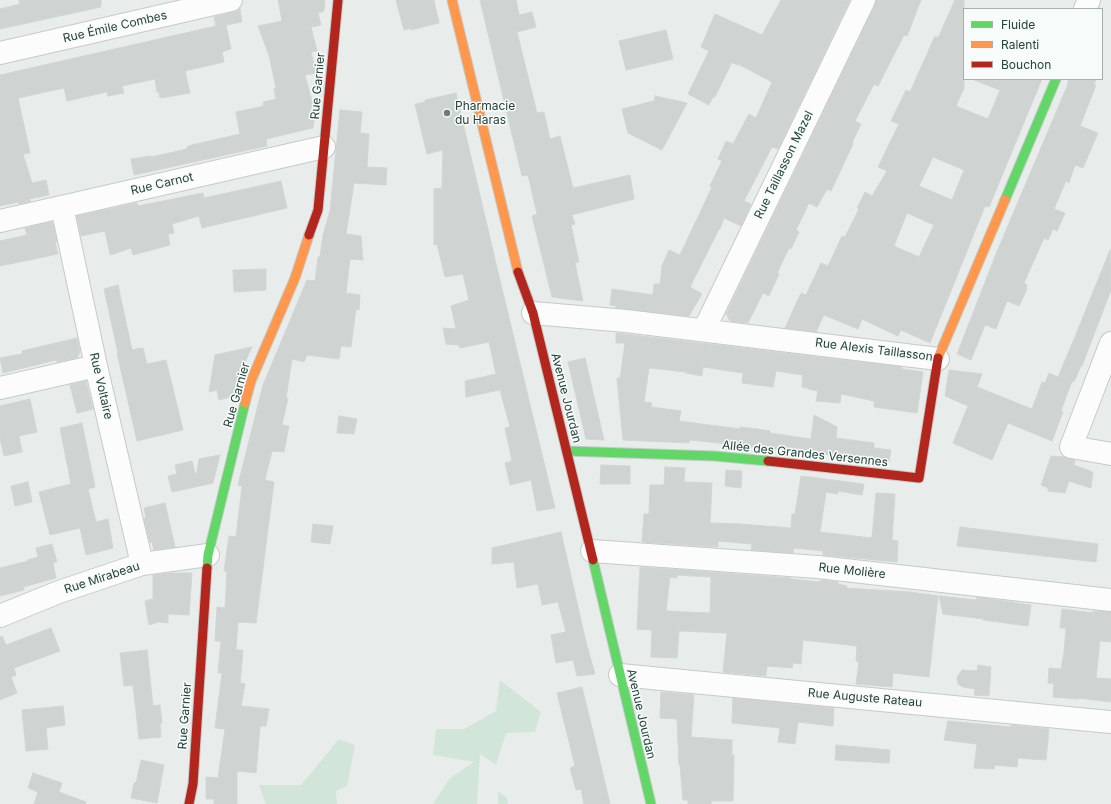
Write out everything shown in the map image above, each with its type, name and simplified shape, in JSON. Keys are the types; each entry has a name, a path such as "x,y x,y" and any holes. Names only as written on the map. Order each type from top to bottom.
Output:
{"street":[{"name":"Rue Émile Combes","path":"0,53 231,0"},
{"name":"Rue Garnier","path":"189,804 193,784 208,555 251,381 295,278 318,210 338,0"},
{"name":"Avenue Jourdan","path":"452,0 516,264 533,314 592,551 651,804"},
{"name":"Rue Taillasson Mazel","path":"704,330 864,0"},
{"name":"Rue Alexis Taillasson","path":"533,314 626,321 938,359 1056,80"},
{"name":"Rue Carnot","path":"0,221 324,148"},
{"name":"Rue Voltaire","path":"62,207 96,366 142,564"},
{"path":"1111,343 1071,447 1111,454"},
{"name":"Allée des Grandes Versennes","path":"567,451 714,456 794,463 919,478 938,359"},
{"path":"0,388 96,366"},
{"name":"Rue Molière","path":"592,551 818,567 1111,600"},
{"name":"Rue Mirabeau","path":"0,616 59,592 142,564 208,555"},
{"name":"Rue Auguste Rateau","path":"620,675 1111,722"}],"green space":[{"path":"500,680 541,712 535,732 506,733 496,765 480,754 477,804 433,804 450,778 474,762 433,755 436,729 464,729 496,711"},
{"path":"339,739 355,745 347,786 336,791 337,804 266,804 259,785 301,785"},
{"path":"498,791 507,798 508,804 498,804"}],"building":[{"path":"19,0 101,0 101,7 0,29 0,9 20,4"},
{"path":"278,0 325,0 324,11 318,13 321,25 311,27 317,51 311,52 316,73 305,75 315,113 313,128 266,139 267,146 134,175 131,159 151,157 187,149 187,147 192,145 240,134 236,112 264,106 263,102 276,99 274,89 276,88 269,55 258,26 282,21"},
{"path":"396,0 434,0 439,23 411,30 411,28 404,30"},
{"path":"480,0 516,0 519,15 532,12 536,27 517,32 537,113 544,112 550,139 560,136 573,188 630,175 634,199 572,215 575,224 571,225 579,262 575,263 583,301 552,297 532,216 537,214 528,175 522,176"},
{"path":"781,0 850,0 778,149 772,147 744,201 751,204 741,226 724,218 720,229 690,287 702,294 689,316 616,308 616,306 610,305 612,289 653,295 654,284 660,284 662,266 669,250 680,255 712,187 710,186 722,161 718,159 726,141 733,144 749,114 756,118 772,82 732,62 715,97 713,97 709,105 688,94 709,51 701,47 715,14 762,35"},
{"path":"876,0 921,0 907,36 904,35 878,86 874,84 855,121 861,124 831,191 827,189 817,207 809,203 796,230 799,232 791,249 789,248 777,273 779,274 769,296 763,293 748,323 730,321 726,314 875,5"},
{"path":"955,0 964,0 964,88 956,106 988,119 1000,90 974,80 1042,80 989,207 985,206 930,343 901,330 898,336 862,319 858,329 824,315 816,332 785,328 801,293 806,295 821,263 828,266 842,236 845,237 859,209 857,208 865,192 872,196 887,171 878,167 899,124 891,121 906,90 910,92 935,36 938,38","holes":["933,157 964,170 952,200 919,186","907,213 934,225 919,257 894,246"]},
{"path":"240,9 242,22 226,25 231,49 222,52 224,62 185,71 190,93 160,98 159,92 157,92 155,79 122,86 124,93 108,96 107,92 67,101 64,88 18,98 30,153 23,154 32,183 46,180 49,195 29,199 31,201 19,204 19,202 0,206 0,75 216,26 214,17"},
{"path":"666,30 673,59 626,70 619,41"},
{"path":"1068,80 1096,80 1094,85 1096,85 1080,126 1098,133 1083,168 1075,165 1069,183 1066,181 1054,209 1065,213 1057,231 1053,229 1048,240 1044,238 1024,283 1027,285 1027,289 1019,306 1007,301 996,329 985,325 971,360 957,354 996,254 1068,84"},
{"path":"456,93 555,508 537,511 531,480 510,485 505,463 512,461 505,428 510,427 500,390 466,397 465,381 496,374 489,342 460,348 459,345 446,344 443,328 456,329 451,306 469,300 463,274 445,277 437,244 434,245 434,189 442,188 443,150 427,154 415,104 425,102 425,100"},
{"path":"655,96 687,103 662,150 628,133 622,109 654,101"},
{"path":"340,110 362,112 360,133 369,134 367,167 387,168 386,185 354,183 346,234 361,236 363,260 350,259 346,293 360,295 359,310 356,309 351,347 341,346 339,359 307,355 304,362 292,359 286,398 288,398 282,425 289,426 284,452 272,451 265,480 274,482 256,623 238,622 236,650 243,650 240,683 245,684 241,706 269,709 266,726 260,726 256,773 237,771 237,804 214,804 214,799 206,799 206,777 218,778 225,729 215,728 222,673 218,673 221,641 215,641 217,607 225,608 227,572 224,571 229,536 236,537 242,486 238,485 263,385 307,280 315,281 318,257 320,257 323,235 330,211"},
{"path":"281,181 287,208 202,228 199,216 172,224 174,233 168,234 170,245 133,255 131,248 110,255 105,231 81,236 77,216 137,203 138,206 203,193 204,198"},
{"path":"51,222 53,224 57,242 55,242 58,254 0,266 0,241 27,235 25,228"},
{"path":"1110,250 1111,290 1082,366 1074,382 1072,381 1061,411 1063,412 1052,441 1008,423 992,460 953,443 968,406 945,396 949,370 982,374 977,387 1032,409 1042,382 1045,383 1049,373 1058,377"},
{"path":"266,269 266,290 234,292 233,270"},
{"path":"118,285 132,350 143,348 147,364 166,360 183,430 137,441 104,289"},
{"path":"616,333 902,367 902,369 923,372 917,413 874,407 874,401 841,394 840,403 816,401 818,391 802,387 803,375 776,371 773,387 742,383 743,373 703,367 702,376 686,372 649,368 644,402 652,403 651,407 681,411 679,421 740,429 740,427 758,429 770,431 770,433 811,439 814,415 837,427 836,438 874,443 874,448 891,450 889,462 690,440 689,443 623,440 617,378 620,378 625,343 616,343"},
{"path":"77,338 80,352 77,358 57,362 56,360 3,373 0,358 22,354 22,351"},
{"path":"252,347 239,376 234,396 219,400 217,390 209,392 215,355"},
{"path":"585,358 604,440 586,439 568,362"},
{"path":"86,381 93,409 77,413 70,385"},
{"path":"30,399 37,432 19,436 22,452 4,456 0,439 0,406"},
{"path":"339,416 357,419 354,434 337,433"},
{"path":"82,423 95,487 88,489 96,522 108,519 113,548 86,555 80,528 50,535 39,492 71,484 60,428"},
{"path":"220,455 213,483 172,492 168,476 177,474 175,465 192,461 196,477 199,459"},
{"path":"1051,456 1065,457 1075,460 1074,465 1093,472 1091,488 1069,481 1065,493 1048,491 1048,488 1041,485"},
{"path":"601,465 630,466 630,484 600,484"},
{"path":"665,467 685,468 684,482 712,483 710,523 791,528 792,514 795,514 801,476 864,484 862,495 838,491 838,494 826,492 820,532 872,538 876,493 895,494 892,540 898,541 897,562 823,555 823,551 794,548 793,553 751,550 752,544 718,541 718,547 642,542 644,514 649,514 650,485 664,485"},
{"path":"726,470 742,471 741,488 725,486"},
{"path":"28,482 32,502 15,506 11,486"},
{"path":"165,503 175,547 154,550 152,542 150,543 144,518 146,518 144,508"},
{"path":"313,524 333,526 330,544 311,542"},
{"path":"960,527 1098,544 1096,562 957,546"},
{"path":"561,532 586,642 595,674 577,676 573,660 556,663 551,635 566,632 558,602 542,605 538,584 517,588 514,562 492,564 492,548"},
{"path":"52,544 57,562 53,563 56,578 23,587 24,590 0,596 0,568 38,557 36,548"},
{"path":"640,567 791,578 820,582 820,580 838,582 838,584 847,586 846,588 910,592 938,596 929,677 893,673 892,687 856,684 859,662 856,661 857,646 803,640 801,664 793,663 792,668 767,666 766,676 723,672 727,633 679,631 677,658 651,657 652,630 637,629","holes":["677,575 711,577 710,613 666,611 670,577 677,578"]},
{"path":"192,573 189,615 168,614 168,623 159,622 149,625 145,601 153,599 153,575"},
{"path":"939,596 976,600 977,597 1031,605 1028,626 943,614"},
{"path":"1062,609 1093,613 1093,611 1111,612 1111,642 1100,641 1096,678 1111,679 1111,702 1053,697 1054,684 1048,683 1049,668 1061,669 1066,628 1060,628"},
{"path":"51,628 60,651 14,668 16,675 11,677 17,693 0,700 0,637 2,636 6,645"},
{"path":"147,650 153,706 160,705 162,723 160,723 161,737 139,739 133,685 124,686 120,653"},
{"path":"978,665 991,667 989,696 974,695 975,689 963,687 958,684 957,679 962,670 977,671"},
{"path":"582,687 610,804 584,804 581,789 576,790 570,768 575,766 557,693"},
{"path":"661,692 694,695 691,737 732,740 732,755 734,755 733,801 711,801 711,804 688,804 688,800 683,800 679,765 677,719 660,718"},
{"path":"733,698 834,708 833,726 798,722 795,744 778,742 780,728 732,723"},
{"path":"63,706 65,725 46,728 48,749 26,751 22,710"},
{"path":"948,721 1049,729 1046,760 1018,758 1017,767 995,765 994,769 974,768 977,744 944,740"},
{"path":"836,745 890,750 889,763 835,760"},
{"path":"141,760 164,765 157,803 131,798"},
{"path":"33,773 62,783 59,792 86,802 85,804 34,804 38,792 28,788"}],"traffic: fast":[{"path":"1005,200 1056,80"},
{"path":"207,568 208,555 245,403"},
{"path":"567,451 714,456 768,461"},
{"path":"593,560 651,804"}],"traffic: slow":[{"path":"452,0 518,272"},
{"path":"938,358 1005,200"},
{"path":"245,403 251,381 295,278 309,235"}],"traffic: jam":[{"path":"309,235 318,210 338,0"},
{"path":"518,272 533,313 593,560"},
{"path":"768,461 919,478 938,358"},
{"path":"189,804 193,784 207,568"}],"place":[{"name":"Pharmacie du Haras","path":"447,113"}]}
